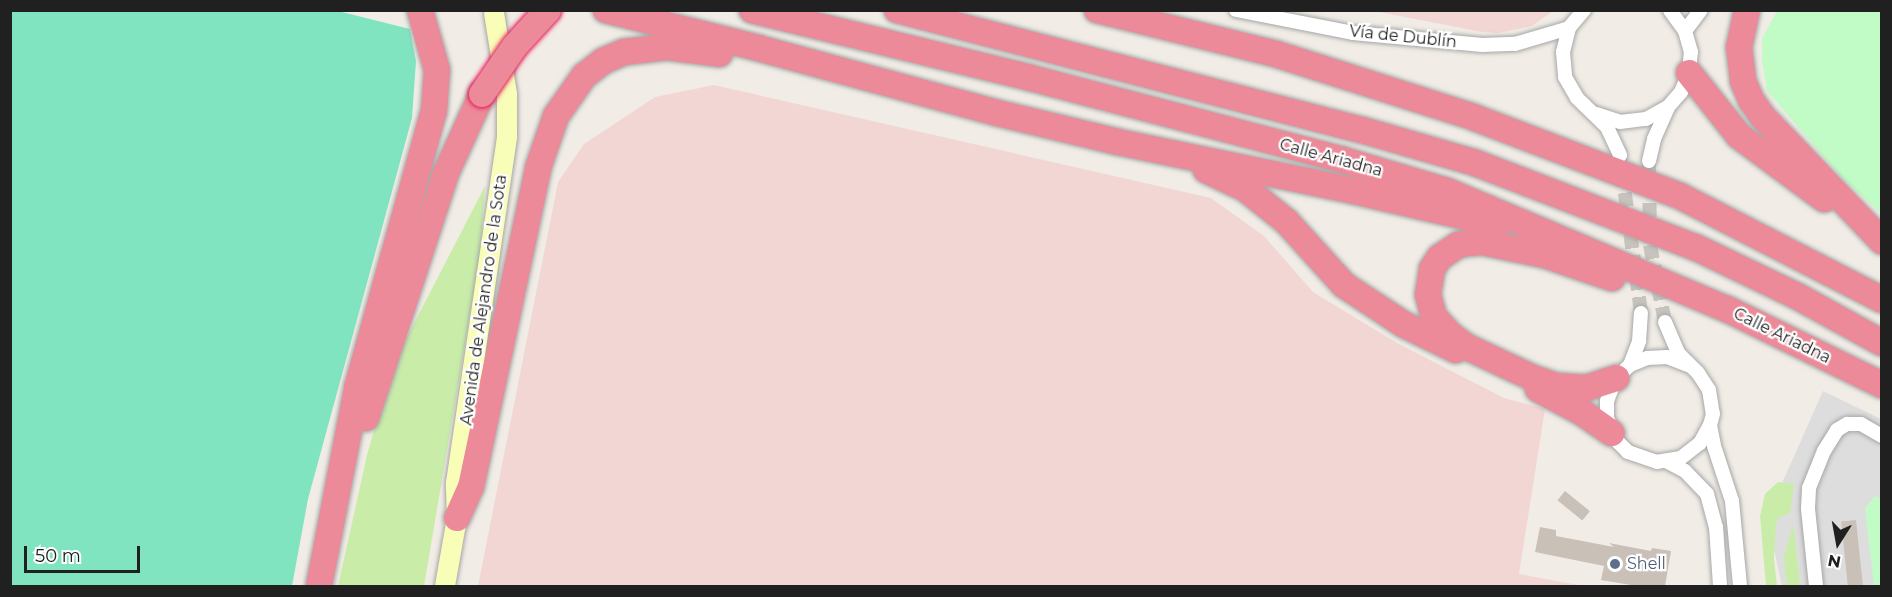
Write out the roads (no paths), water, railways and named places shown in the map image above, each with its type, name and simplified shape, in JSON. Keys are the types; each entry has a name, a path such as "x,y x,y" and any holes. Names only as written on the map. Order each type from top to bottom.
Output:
{"highway":[{"path":"319,586 355,400 434,111 437,70 420,10"},
{"path":"319,586 357,448 446,173 466,124 482,94 515,46 548,10"},
{"path":"606,10 758,48 916,93 1147,148 1354,190 1558,239"},
{"name":"Calle Ariadna","path":"752,10 1031,78 1343,160 1447,191 1726,309 1881,385"},
{"name":"Calle Ariadna","path":"897,10 1362,130 1473,162 1695,247 1797,296 1881,342"},
{"path":"1097,10 1276,54 1473,117 1680,196 1881,300"},
{"path":"1747,10 1739,47 1743,81 1751,100 1770,124 1881,242"},
{"path":"457,518 474,476 546,138 556,116 584,76 603,61 624,52 667,47 734,56 834,80 916,93"},
{"path":"1689,73 1739,136 1881,242"},
{"path":"1147,148 1208,171 1246,189 1287,222 1344,285 1403,324 1552,396 1612,433"},
{"path":"1623,372 1596,387 1556,386 1533,378 1467,346 1441,327 1428,304 1428,287 1436,263 1445,252 1468,243 1482,242 1545,255 1698,311 1881,385"}],"street":[{"name":"Vía de Dublín","path":"1236,10 1353,33 1482,45 1515,44 1569,28"},
{"path":"1584,10 1569,28 1563,52 1565,76 1577,98 1607,127 1620,155"},
{"path":"1649,161 1654,139 1668,107 1681,92 1689,73 1691,52 1686,31 1670,10"},
{"path":"1686,31 1701,10"},
{"name":"Avenida de Alejandro de la Sota","path":"446,586 457,518 456,483 507,136 507,94 494,14"},
{"path":"1596,114 1620,122 1646,119 1668,107"},
{"path":"1641,313 1639,341 1607,401 1607,418 1612,433 1622,446 1638,457 1668,462 1685,471 1707,494 1716,527 1720,586"},
{"path":"1665,322 1671,340 1690,366"},
{"path":"1623,372 1659,356 1679,360 1698,373 1709,390 1712,401 1710,425 1714,446 1732,501 1740,586"},
{"path":"1816,586 1808,508 1809,488 1824,451 1837,430 1846,424 1861,424 1879,435"},
{"path":"1668,462 1690,453 1700,443 1710,425"}],"tunnel":[{"path":"1649,161 1650,245 1665,322"},
{"path":"1622,172 1641,313"}],"place":[{"name":"Shell","path":"1615,564"}]}
